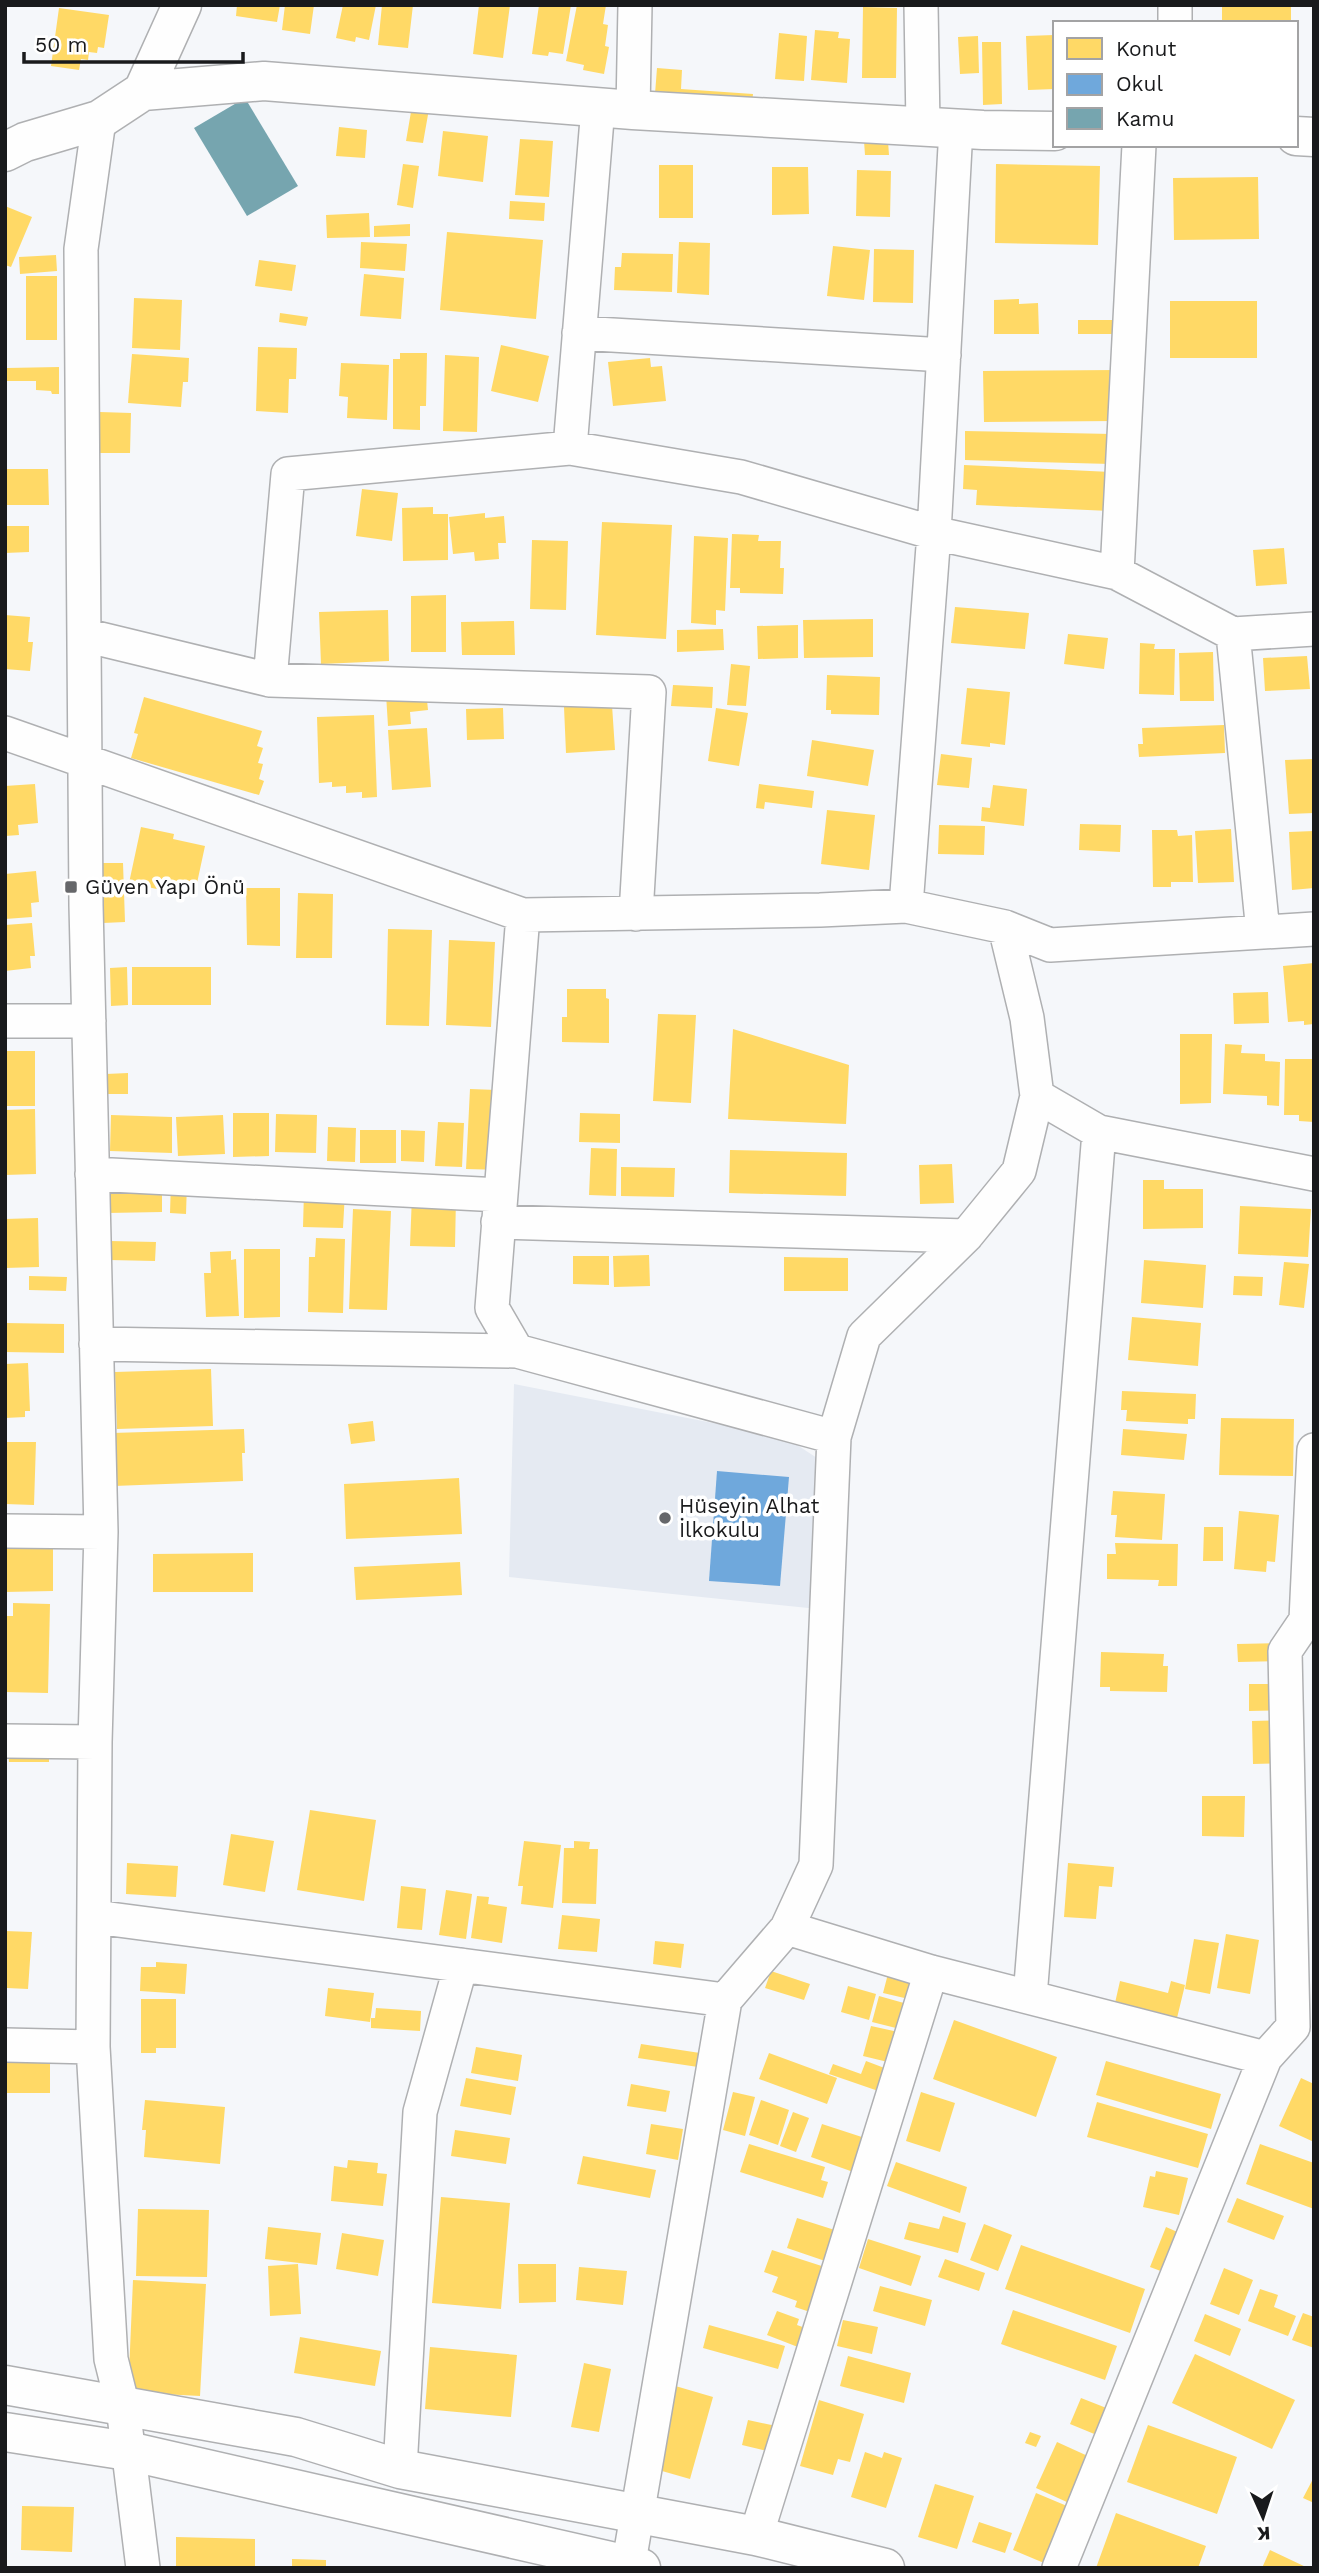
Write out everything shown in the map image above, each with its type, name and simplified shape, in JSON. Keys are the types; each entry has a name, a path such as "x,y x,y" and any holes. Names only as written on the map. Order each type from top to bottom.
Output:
{"street":[{"path":"143,91 182,5"},
{"path":"570,448 579,333 635,5"},
{"path":"906,906 934,533 944,355 940,127 921,5"},
{"path":"5,152 26,142 99,120 143,91 264,81 616,108 1053,131"},
{"path":"99,120 81,249 89,1021 101,1532 95,1742 93,2047 111,2359 123,2407 143,2568"},
{"path":"1117,573 1139,147"},
{"path":"579,333 944,355"},
{"path":"270,680 288,474 570,448 741,477 934,533 1117,573 1233,634 1314,629"},
{"path":"1233,634 1262,932"},
{"path":"84,635 270,680 649,692 636,914"},
{"path":"5,733 523,915 906,906 1005,928 1050,945 1314,929"},
{"path":"517,1351 492,1308 523,915"},
{"path":"5,2432 128,2451 633,2567 637,2513 725,2000 787,1928 816,1865 834,1437 863,1335 966,1236 1019,1171 1037,1096 1027,1018 1005,928"},
{"path":"5,1021 89,1021"},
{"path":"1037,1096 1099,1132 1314,1174"},
{"path":"1030,1997 1099,1132"},
{"path":"92,1174 499,1209 966,1236"},
{"path":"96,1344 517,1351 834,1437"},
{"path":"1059,2568 1265,2059 1303,2031 1285,1651 1306,1620 1314,1450"},
{"path":"5,1531 101,1532"},
{"path":"5,1741 95,1742"},
{"path":"95,1917 725,2000"},
{"path":"787,1928 931,1972 1265,2059"},
{"path":"400,2469 421,2112 461,1965"},
{"path":"756,2536 931,1972"},
{"path":"5,2045 93,2047"},
{"path":"5,2385 296,2437 400,2469 756,2536 885,2568"}],"shaded area":[{"name":"Hüseyin Alhat İlkokulu","path":"514,1384 785,1437 820,1460 818,1609 509,1577"}],"building: Konut":[{"path":"237,5 280,5 277,22 236,16"},
{"path":"285,5 314,5 310,34 282,30"},
{"path":"343,5 376,5 369,40 356,37 355,42 336,38"},
{"path":"382,5 413,5 408,48 378,45"},
{"path":"479,5 510,5 503,58 473,54"},
{"path":"539,5 571,5 563,54 532,54"},
{"path":"577,5 606,5 603,24 608,25 605,46 609,47 604,74 583,70 584,65 566,61"},
{"path":"1222,5 1291,5 1291,21 1222,21"},
{"path":"863,7 897,8 896,78 862,78"},
{"path":"59,8 109,15 104,48 98,47 97,53 89,52 88,60 81,59 79,70 51,66"},
{"path":"815,30 839,32 838,38 850,39 847,83 811,80"},
{"path":"779,33 807,36 804,81 775,79"},
{"path":"1053,35 1053,89 1028,90 1026,36"},
{"path":"978,36 979,73 960,74 958,37"},
{"path":"982,42 1001,42 1002,104 983,105"},
{"path":"657,68 682,70 681,89 753,94 751,115 654,107"},
{"path":"412,106 429,109 423,143 406,141"},
{"path":"339,127 367,130 365,158 336,156"},
{"path":"443,131 488,136 483,182 438,176"},
{"path":"520,139 553,141 549,197 515,195"},
{"path":"864,141 888,141 889,155 865,155"},
{"path":"403,164 419,166 413,208 397,205"},
{"path":"996,164 1100,166 1098,245 995,243"},
{"path":"659,165 693,165 693,218 659,218"},
{"path":"772,167 808,167 809,214 772,215"},
{"path":"857,170 891,171 890,217 856,216"},
{"path":"1258,177 1259,239 1174,240 1173,178"},
{"path":"510,201 545,203 544,221 509,219"},
{"path":"5,206 32,217 11,267 5,265"},
{"path":"369,213 370,237 327,238 326,215"},
{"path":"410,224 410,236 374,237 374,226"},
{"path":"447,232 543,240 536,319 440,310"},
{"path":"361,242 407,244 405,271 360,268"},
{"path":"679,242 710,243 709,295 677,293"},
{"path":"833,246 870,250 864,300 827,296"},
{"path":"874,249 914,250 913,303 873,302"},
{"path":"622,253 673,254 672,292 614,290 615,267 621,267"},
{"path":"56,255 57,271 20,274 19,257"},
{"path":"259,260 296,265 292,291 255,286"},
{"path":"364,274 404,278 401,319 360,316"},
{"path":"26,276 57,276 57,340 26,340"},
{"path":"134,298 182,300 180,350 132,348"},
{"path":"1019,299 1019,304 1038,303 1039,334 994,334 994,300"},
{"path":"1170,301 1257,301 1257,358 1170,358"},
{"path":"280,313 308,317 306,326 279,322"},
{"path":"1078,320 1121,320 1121,334 1078,334"},
{"path":"501,345 549,356 538,402 491,391"},
{"path":"258,347 297,348 296,379 289,379 288,413 256,411"},
{"path":"400,353 427,353 426,406 420,406 420,430 393,429 393,359 400,359"},
{"path":"132,354 189,358 188,382 183,382 181,407 128,403"},
{"path":"445,355 479,357 477,432 443,431"},
{"path":"650,358 651,367 662,366 666,401 613,406 608,362"},
{"path":"341,363 389,365 387,420 347,418 348,397 339,396"},
{"path":"59,367 59,394 36,390 36,381 7,381 7,368"},
{"path":"1116,370 1116,421 984,422 983,371"},
{"path":"100,412 131,413 130,453 99,453"},
{"path":"965,431 1112,434 1111,464 965,460"},
{"path":"964,465 1111,472 1110,511 976,505 977,490 963,489"},
{"path":"5,469 48,469 49,505 5,505"},
{"path":"362,489 398,493 392,541 356,536"},
{"path":"433,507 433,514 448,514 448,560 403,561 402,508"},
{"path":"485,513 485,518 504,516 506,543 498,543 499,559 475,561 474,552 453,554 449,517"},
{"path":"602,522 672,525 666,639 596,635"},
{"path":"5,526 29,526 29,552 5,553"},
{"path":"732,534 759,535 758,541 781,541 783,594 740,593 740,588 730,588"},
{"path":"694,536 728,538 725,611 716,610 716,625 691,623"},
{"path":"532,540 568,541 566,610 530,609"},
{"path":"1284,548 1287,584 1256,586 1253,550"},
{"path":"446,595 446,652 411,652 411,596"},
{"path":"955,607 1029,613 1025,649 951,643"},
{"path":"388,610 389,661 321,664 319,612"},
{"path":"5,615 30,617 28,642 33,642 30,671 5,669"},
{"path":"873,619 873,657 804,658 803,620"},
{"path":"514,621 515,655 462,655 461,622"},
{"path":"798,625 798,658 758,659 757,626"},
{"path":"723,629 724,650 677,652 677,630"},
{"path":"1068,634 1108,638 1104,669 1064,664"},
{"path":"1140,643 1155,644 1154,649 1175,649 1174,695 1139,694"},
{"path":"1213,652 1214,701 1180,701 1179,653"},
{"path":"1307,656 1310,689 1265,691 1263,658"},
{"path":"731,664 750,666 746,706 727,705"},
{"path":"827,675 880,677 879,715 831,714 831,710 826,710"},
{"path":"673,685 713,687 712,708 671,706"},
{"path":"967,688 1010,692 1005,745 990,743 990,747 961,744"},
{"path":"426,690 428,710 410,712 411,724 388,726 386,694"},
{"path":"144,697 262,731 257,746 263,748 258,763 263,764 259,779 264,781 259,795 131,758 138,734 134,733"},
{"path":"612,705 615,750 566,753 564,707"},
{"path":"503,708 504,739 467,740 466,709"},
{"path":"716,708 748,713 739,766 708,761"},
{"path":"374,715 377,797 362,798 362,792 346,793 346,786 332,787 332,782 319,783 317,717"},
{"path":"1224,725 1225,753 1139,757 1138,744 1143,744 1142,728"},
{"path":"427,728 431,787 392,790 388,730"},
{"path":"812,740 874,750 868,786 807,776"},
{"path":"941,754 972,758 969,788 937,785"},
{"path":"1314,759 1314,813 1289,814 1285,760"},
{"path":"35,784 38,823 18,825 19,835 5,836 5,786"},
{"path":"759,784 814,791 812,808 765,802 764,809 756,808"},
{"path":"993,785 1027,789 1024,826 981,821 982,807 990,808"},
{"path":"827,810 875,815 869,870 821,864"},
{"path":"1080,824 1121,825 1120,852 1079,850"},
{"path":"939,825 985,826 984,855 938,854"},
{"path":"141,827 174,834 173,839 205,846 194,897 129,883"},
{"path":"1231,829 1234,882 1198,883 1195,831"},
{"path":"1152,830 1177,830 1178,836 1192,835 1193,882 1171,882 1171,887 1153,887"},
{"path":"1314,831 1314,888 1292,890 1289,832"},
{"path":"101,863 123,863 125,922 103,923"},
{"path":"36,871 39,902 31,903 32,917 5,919 5,874"},
{"path":"246,888 280,888 280,946 247,945"},
{"path":"298,893 333,894 332,958 296,958"},
{"path":"32,923 35,956 30,956 31,968 5,971 5,925"},
{"path":"388,929 432,930 429,1026 386,1025"},
{"path":"449,940 495,942 491,1027 446,1025"},
{"path":"1314,963 1314,1024 1304,1025 1304,1021 1288,1022 1283,966"},
{"path":"127,967 128,1005 111,1006 110,968"},
{"path":"132,967 211,967 211,1005 132,1005"},
{"path":"567,989 606,989 606,998 609,999 609,1043 562,1042 562,1017 567,1017"},
{"path":"1268,992 1269,1023 1234,1024 1233,993"},
{"path":"658,1014 696,1015 691,1103 653,1101"},
{"path":"733,1029 849,1065 846,1124 728,1119"},
{"path":"1180,1034 1212,1034 1211,1103 1180,1104"},
{"path":"1225,1044 1242,1045 1241,1053 1265,1054 1265,1061 1280,1062 1279,1106 1267,1105 1267,1096 1223,1094"},
{"path":"5,1051 35,1051 35,1106 5,1106"},
{"path":"1285,1059 1314,1059 1314,1122 1299,1121 1299,1115 1284,1115"},
{"path":"128,1073 128,1094 107,1094 106,1074"},
{"path":"470,1089 497,1090 503,1170 466,1169"},
{"path":"35,1109 36,1174 5,1175 5,1110"},
{"path":"233,1113 269,1113 269,1156 233,1157"},
{"path":"580,1113 620,1114 620,1143 579,1142"},
{"path":"276,1114 317,1115 316,1153 275,1152"},
{"path":"111,1115 172,1117 172,1153 110,1151"},
{"path":"223,1115 225,1154 178,1156 176,1117"},
{"path":"438,1122 464,1123 462,1167 435,1166"},
{"path":"328,1127 356,1128 355,1162 327,1161"},
{"path":"360,1130 396,1130 396,1163 360,1163"},
{"path":"401,1130 425,1131 424,1162 401,1161"},
{"path":"591,1148 617,1149 616,1196 589,1195"},
{"path":"730,1150 847,1153 846,1196 729,1193"},
{"path":"952,1164 954,1203 920,1204 919,1165"},
{"path":"621,1167 675,1168 674,1197 621,1196"},
{"path":"1143,1180 1164,1180 1164,1189 1203,1189 1203,1228 1143,1229"},
{"path":"106,1181 162,1181 162,1212 107,1213"},
{"path":"171,1182 187,1183 186,1214 170,1213"},
{"path":"304,1191 345,1192 343,1228 303,1227"},
{"path":"412,1195 456,1197 455,1247 410,1246"},
{"path":"1240,1206 1311,1209 1308,1257 1238,1254"},
{"path":"353,1209 391,1211 387,1310 349,1309"},
{"path":"38,1218 39,1267 5,1268 5,1219"},
{"path":"316,1238 345,1239 343,1313 308,1312 309,1257 315,1257"},
{"path":"110,1241 156,1242 155,1261 109,1260"},
{"path":"244,1249 280,1249 280,1317 244,1318"},
{"path":"231,1251 231,1260 236,1259 239,1316 206,1317 204,1273 211,1273 210,1252"},
{"path":"649,1255 650,1286 614,1287 613,1256"},
{"path":"573,1256 609,1256 609,1285 573,1284"},
{"path":"784,1257 848,1258 848,1291 784,1291"},
{"path":"1144,1260 1206,1265 1203,1308 1141,1303"},
{"path":"1284,1262 1309,1264 1304,1308 1279,1305"},
{"path":"29,1276 67,1277 66,1291 29,1290"},
{"path":"1234,1276 1263,1277 1262,1296 1233,1295"},
{"path":"1132,1317 1201,1323 1198,1366 1128,1360"},
{"path":"5,1323 64,1324 64,1353 5,1352"},
{"path":"28,1363 30,1411 25,1411 25,1417 5,1418 5,1364"},
{"path":"211,1369 213,1426 117,1429 115,1372"},
{"path":"1122,1391 1196,1394 1195,1419 1188,1419 1188,1424 1126,1421 1127,1410 1121,1410"},
{"path":"1221,1418 1294,1419 1293,1476 1219,1475"},
{"path":"373,1421 375,1441 351,1444 348,1424"},
{"path":"244,1429 243,1481 114,1486 112,1433"},
{"path":"1123,1429 1187,1434 1184,1460 1121,1455"},
{"path":"5,1442 36,1442 34,1505 5,1504"},
{"path":"459,1478 462,1534 346,1539 344,1484"},
{"path":"1113,1491 1165,1494 1162,1540 1115,1537 1117,1515 1111,1515"},
{"path":"1239,1511 1279,1515 1275,1562 1267,1561 1266,1572 1234,1569"},
{"path":"1204,1527 1223,1527 1223,1561 1203,1561"},
{"path":"5,1542 53,1542 53,1591 5,1592"},
{"path":"1115,1543 1178,1544 1177,1586 1158,1586 1159,1580 1107,1579 1107,1554 1116,1554"},
{"path":"253,1553 253,1592 153,1592 153,1554"},
{"path":"460,1562 462,1595 356,1600 354,1567"},
{"path":"13,1603 50,1604 48,1693 5,1692 5,1616 13,1616"},
{"path":"1283,1643 1283,1661 1238,1662 1237,1644"},
{"path":"1101,1652 1164,1654 1163,1666 1168,1666 1167,1692 1110,1691 1110,1687 1100,1687"},
{"path":"1249,1684 1286,1684 1286,1710 1249,1711"},
{"path":"1286,1720 1286,1763 1253,1764 1252,1721"},
{"path":"8,1747 49,1747 49,1762 9,1762"},
{"path":"1202,1796 1245,1796 1244,1837 1202,1836"},
{"path":"310,1810 376,1820 364,1901 297,1890"},
{"path":"231,1834 274,1841 265,1892 223,1885"},
{"path":"524,1841 561,1845 553,1908 521,1904 523,1886 518,1886"},
{"path":"574,1841 590,1842 589,1849 598,1849 596,1904 562,1903 564,1848 574,1848"},
{"path":"127,1863 178,1866 176,1897 126,1894"},
{"path":"1068,1863 1114,1867 1112,1887 1099,1886 1096,1919 1064,1917"},
{"path":"401,1886 426,1889 422,1930 397,1928"},
{"path":"446,1890 472,1894 466,1939 439,1935"},
{"path":"477,1896 489,1897 488,1904 507,1907 502,1943 471,1938"},
{"path":"562,1915 600,1919 597,1952 558,1949"},
{"path":"5,1931 32,1932 28,1989 7,1988"},
{"path":"1226,1934 1259,1940 1250,1994 1217,1988"},
{"path":"1194,1939 1219,1943 1210,1994 1185,1989"},
{"path":"655,1941 684,1944 681,1968 653,1964"},
{"path":"156,1962 187,1964 185,1994 140,1991 141,1967 156,1967"},
{"path":"889,1970 919,1977 913,2000 883,1993"},
{"path":"771,1971 810,1984 804,2000 765,1988"},
{"path":"1120,1981 1168,1993 1171,1981 1185,1985 1177,2018 1115,2003"},
{"path":"848,1986 876,1994 869,2020 841,2012"},
{"path":"328,1988 374,1993 370,2022 325,2016"},
{"path":"879,1996 911,2005 904,2030 872,2022"},
{"path":"141,1999 176,1999 176,2048 156,2048 156,2053 141,2053"},
{"path":"376,2008 421,2011 420,2031 371,2028 371,2018 375,2018"},
{"path":"954,2020 1057,2057 1036,2117 933,2079"},
{"path":"871,2026 903,2033 896,2064 863,2056"},
{"path":"641,2044 700,2053 698,2067 638,2058"},
{"path":"476,2047 522,2055 518,2081 471,2073"},
{"path":"769,2053 837,2078 827,2104 759,2079"},
{"path":"50,2054 50,2093 5,2093 5,2055"},
{"path":"866,2061 895,2072 887,2094 829,2074 833,2064 861,2074"},
{"path":"1106,2061 1221,2094 1211,2129 1096,2095"},
{"path":"466,2078 516,2087 511,2115 460,2106"},
{"path":"1301,2078 1314,2084 1314,2142 1279,2126"},
{"path":"631,2084 670,2091 666,2112 627,2106"},
{"path":"733,2092 755,2097 745,2136 723,2130"},
{"path":"921,2092 955,2103 940,2152 906,2141"},
{"path":"145,2100 225,2107 220,2164 144,2157 146,2130 142,2130"},
{"path":"761,2100 789,2110 778,2145 749,2135"},
{"path":"1097,2102 1208,2134 1198,2168 1087,2137"},
{"path":"793,2112 809,2118 796,2152 780,2146"},
{"path":"651,2124 683,2129 678,2160 646,2154"},
{"path":"822,2124 871,2140 859,2174 811,2157"},
{"path":"455,2130 510,2138 506,2164 451,2156"},
{"path":"749,2144 825,2167 821,2180 828,2182 823,2198 740,2172"},
{"path":"1260,2144 1314,2163 1314,2209 1246,2184"},
{"path":"583,2156 656,2170 650,2198 577,2184"},
{"path":"348,2160 378,2163 377,2173 387,2174 383,2206 331,2201 334,2166 347,2168"},
{"path":"896,2162 967,2187 960,2213 887,2186"},
{"path":"1156,2171 1188,2178 1179,2215 1143,2207 1150,2176 1155,2177"},
{"path":"441,2197 510,2203 501,2309 432,2303"},
{"path":"1237,2198 1284,2216 1274,2240 1227,2222"},
{"path":"138,2209 209,2210 207,2277 136,2276"},
{"path":"943,2216 966,2223 958,2253 904,2239 909,2222 939,2229"},
{"path":"797,2218 841,2232 831,2263 787,2248"},
{"path":"984,2224 1012,2235 998,2271 970,2260"},
{"path":"268,2227 321,2233 317,2265 265,2259"},
{"path":"1166,2227 1182,2234 1166,2273 1150,2267"},
{"path":"342,2233 384,2240 378,2276 336,2269"},
{"path":"868,2239 921,2256 911,2286 859,2268"},
{"path":"1021,2245 1145,2289 1130,2333 1005,2289"},
{"path":"772,2250 831,2269 816,2314 795,2307 797,2301 772,2292 778,2277 764,2272"},
{"path":"945,2259 985,2273 979,2291 938,2277"},
{"path":"298,2264 301,2314 270,2316 268,2266"},
{"path":"518,2264 556,2264 556,2302 519,2303"},
{"path":"579,2267 627,2271 623,2305 576,2300"},
{"path":"1224,2268 1253,2280 1239,2315 1210,2304"},
{"path":"133,2280 206,2284 200,2396 128,2396"},
{"path":"880,2286 932,2300 925,2326 873,2311"},
{"path":"1260,2289 1278,2295 1274,2307 1296,2316 1288,2336 1248,2321"},
{"path":"1013,2310 1117,2346 1105,2380 1001,2344"},
{"path":"777,2311 799,2319 797,2325 811,2330 803,2349 767,2335"},
{"path":"1303,2313 1314,2317 1314,2348 1292,2340"},
{"path":"1205,2314 1241,2329 1230,2356 1194,2341"},
{"path":"843,2320 878,2327 872,2354 837,2346"},
{"path":"709,2325 785,2346 778,2369 703,2348"},
{"path":"300,2337 381,2351 375,2386 294,2373"},
{"path":"430,2347 517,2355 511,2417 425,2409"},
{"path":"1195,2354 1295,2400 1272,2449 1172,2403"},
{"path":"848,2356 911,2373 904,2403 840,2386"},
{"path":"584,2363 611,2369 599,2432 571,2427"},
{"path":"672,2385 713,2397 690,2479 648,2467"},
{"path":"1081,2398 1114,2411 1104,2438 1070,2424"},
{"path":"819,2400 864,2414 850,2462 838,2459 833,2475 800,2466"},
{"path":"748,2420 781,2427 775,2453 742,2445"},
{"path":"1148,2425 1237,2457 1217,2514 1127,2482"},
{"path":"1030,2432 1041,2436 1036,2447 1025,2443"},
{"path":"1057,2442 1090,2457 1069,2503 1036,2488"},
{"path":"865,2452 882,2458 884,2452 902,2458 886,2508 851,2497"},
{"path":"1314,2477 1314,2503 1303,2498"},
{"path":"935,2484 974,2496 957,2549 918,2537"},
{"path":"1036,2493 1067,2506 1044,2563 1013,2550"},
{"path":"22,2506 74,2507 72,2552 21,2550"},
{"path":"1116,2513 1206,2546 1198,2568 1096,2568"},
{"path":"979,2522 1012,2533 1005,2553 972,2542"},
{"path":"176,2537 255,2539 255,2568 176,2568"},
{"path":"1270,2550 1308,2568 1262,2568"},
{"path":"292,2559 326,2560 326,2568 292,2568"}],"building: Okul":[{"path":"717,1471 789,1477 780,1586 709,1581"}],"building: Kamu":[{"path":"245,98 298,186 247,216 194,128"}],"place":[{"name":"Güven Yapı Önü","path":"71,887"},
{"name":"Hüseyin Alhat İlkokulu","path":"665,1518"}]}
